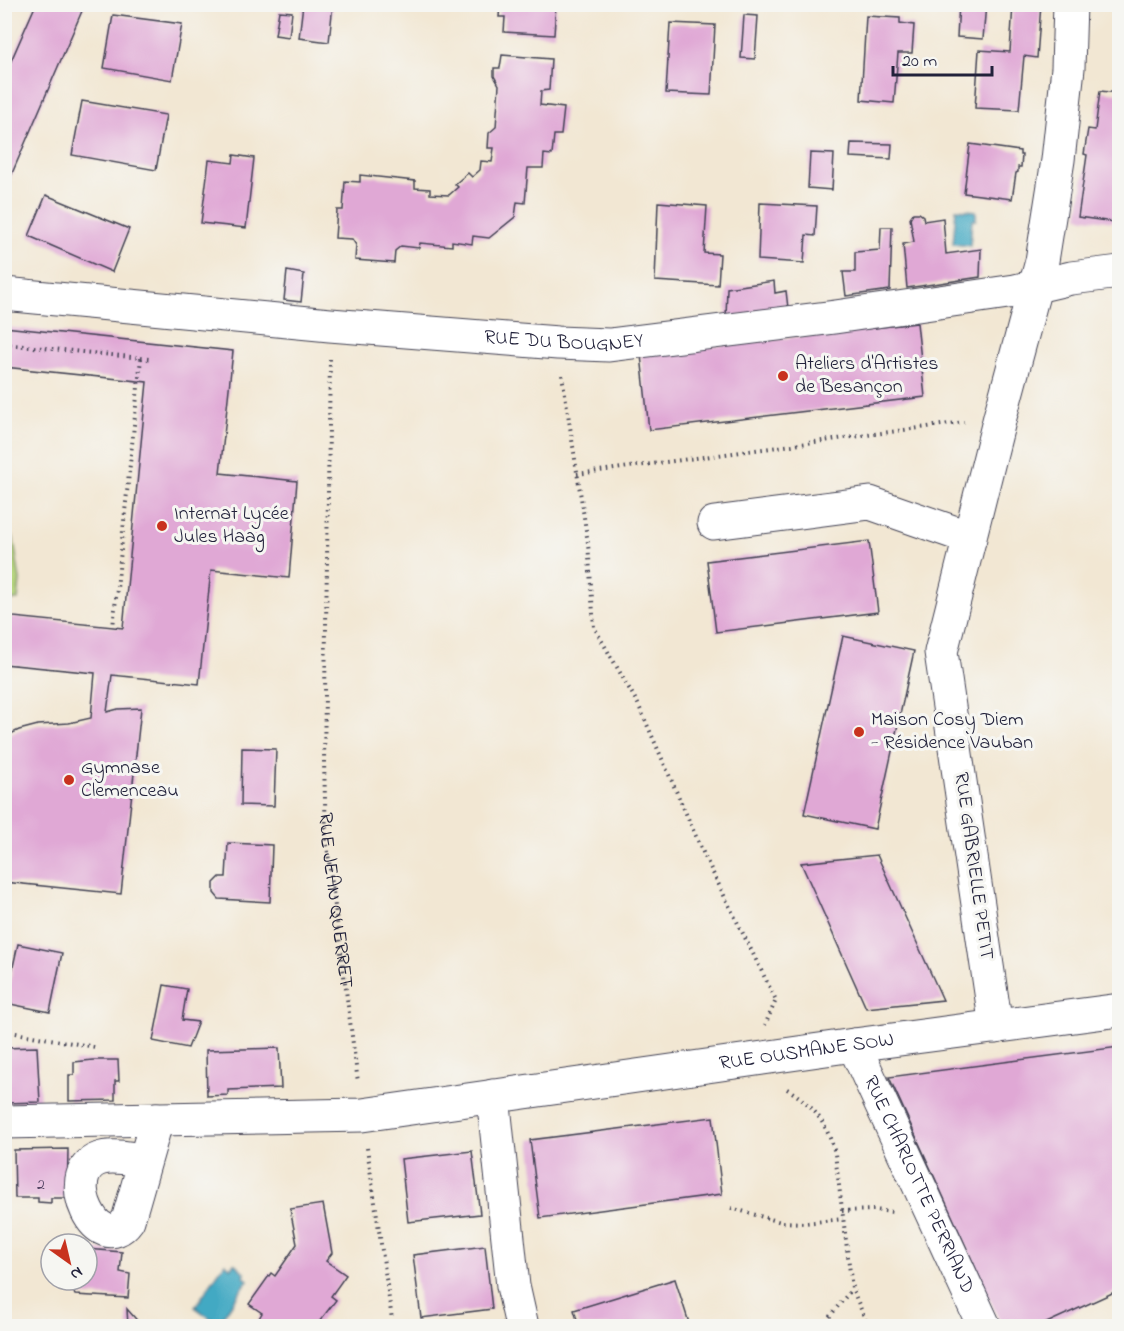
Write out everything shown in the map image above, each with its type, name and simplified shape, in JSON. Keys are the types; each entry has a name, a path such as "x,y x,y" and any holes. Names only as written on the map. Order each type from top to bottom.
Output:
{"street":[{"name":"RUE GABRIELLE PETIT","path":"996,1027 941,652 1042,261 1058,160 1068,68 1070,4"},
{"name":"RUE DU BOUGNEY","path":"4,294 330,325 609,345 846,315 1119,272"},
{"path":"714,523 870,503 967,551"},
{"name":"RUE OUSMANE SOW","path":"362,1115 1119,1011"},
{"name":"RUE CHARLOTTE PERRIAND","path":"854,1046 984,1326"},
{"path":"493,1096 513,1286 522,1326"},
{"path":"4,1122 362,1115"},
{"path":"145,1160 157,1119"}],"path":[{"name":"RUE JEAN QUERRET","path":"330,325 324,761 326,838 362,1115 393,1326"},
{"path":"558,343 588,543 594,627 638,704 705,857 776,1000 750,1060 814,1109 825,1126 835,1154 852,1288 868,1326"},
{"path":"4,344 149,359"},
{"path":"113,627 141,358"},
{"path":"577,474 1000,417"},
{"path":"4,1031 95,1047"},
{"path":"731,1208 781,1222 805,1223 843,1219"},
{"path":"842,1211 874,1209 901,1212 937,1224"},
{"path":"822,1326 852,1288"}],"green space":[{"path":"13,536 20,580 18,600 5,600 5,543 9,542 7,537"}],"water":[{"path":"956,209 976,211 976,220 972,220 970,246 953,244"},
{"path":"225,1263 231,1268 234,1263 245,1273 244,1277 248,1280 218,1324 195,1307"}],"building":[{"path":"36,4 85,4 4,192 4,77"},
{"path":"303,4 333,4 329,42 299,38"},
{"path":"500,4 556,4 554,35 504,32 505,17 499,17"},
{"path":"959,4 986,4 983,39 957,37"},
{"path":"1013,4 1041,4 1037,58 1024,56 1019,110 975,108 979,50 1010,52"},
{"path":"279,11 292,12 289,37 275,35"},
{"path":"113,15 182,24 172,80 104,68"},
{"path":"744,15 758,16 755,59 741,58"},
{"path":"866,16 900,18 900,23 914,25 912,53 898,53 894,103 861,100"},
{"path":"670,23 715,25 711,95 666,93"},
{"path":"502,55 551,59 549,90 541,91 540,105 564,108 561,135 554,135 552,155 544,154 543,168 528,168 525,203 517,202 515,217 489,238 473,236 472,244 452,241 452,246 420,243 419,248 401,246 395,251 394,263 355,260 356,245 352,239 335,238 337,210 343,210 345,181 360,182 360,175 415,181 415,188 430,189 430,194 449,195 458,187 455,184 468,173 472,177 480,170 481,161 492,162 494,148 488,148 489,133 496,127 499,85 494,76 494,68 500,68"},
{"path":"1100,91 1119,93 1119,178 1113,222 1078,217 1087,155 1084,154 1088,129 1095,130"},
{"path":"82,101 166,115 156,170 72,155"},
{"path":"851,143 892,144 891,159 850,157"},
{"path":"970,144 1020,151 1021,167 1018,167 1016,173 1012,199 964,193"},
{"path":"810,153 834,154 832,190 808,188"},
{"path":"234,155 254,158 246,228 201,223 209,160 233,163"},
{"path":"46,195 129,229 112,272 29,236"},
{"path":"658,202 707,206 704,253 720,254 718,285 655,281"},
{"path":"760,203 817,206 815,236 806,235 804,263 758,260"},
{"path":"913,213 919,213 923,216 924,221 943,218 946,254 981,249 980,277 907,288 903,244 914,242 910,218"},
{"path":"881,227 892,227 890,290 846,296 843,272 855,272 855,252 880,250"},
{"path":"287,271 304,274 301,302 284,300"},
{"path":"774,281 775,293 786,291 788,308 726,318 727,288"},
{"name":"Ateliers d'Artistes de Besançon","path":"917,323 925,397 649,430 641,355"},
{"path":"4,327 233,351 220,473 297,481 289,578 211,570 199,684 112,675 107,712 141,708 121,894 4,882 4,737 38,725 69,723 91,718 95,673 4,664 4,616 123,628 147,382 4,367"},
{"path":"869,541 878,612 716,632 707,561"},
{"name":"Maison Cosy Diem - Résidence Vauban","path":"843,636 914,651 875,829 804,814"},
{"path":"242,748 276,749 274,806 241,805"},
{"path":"228,843 272,845 270,902 219,899 214,893 214,883 220,877 226,877"},
{"path":"877,855 943,1000 866,1008 801,863"},
{"path":"18,944 62,953 50,1012 5,1003"},
{"path":"164,985 187,989 182,1020 198,1022 188,1048 153,1041"},
{"path":"37,1047 40,1102 4,1103 4,1048"},
{"path":"1119,1047 1119,1290 1040,1326 1002,1326 889,1077"},
{"path":"279,1048 281,1088 228,1090 228,1095 207,1096 206,1050"},
{"path":"118,1060 119,1081 115,1081 115,1100 69,1101 69,1075 74,1075 74,1062"},
{"path":"713,1117 722,1194 540,1218 530,1140"},
{"path":"68,1149 67,1198 51,1198 51,1203 38,1202 38,1198 15,1198 14,1150"},
{"path":"472,1151 480,1214 408,1222 401,1159"},
{"path":"323,1204 332,1253 326,1261 346,1275 331,1296 336,1300 316,1326 263,1326 258,1320 262,1313 249,1304 271,1273 275,1276 297,1244 290,1209"},
{"path":"485,1246 492,1309 421,1318 413,1255"},
{"path":"99,1250 122,1252 120,1272 130,1274 128,1298 75,1295 74,1292 99,1292"},
{"path":"675,1279 690,1326 579,1326 574,1310"},
{"path":"127,1309 142,1326 128,1326"}],"place":[{"name":"Ateliers d'Artistes de Besançon","path":"783,376"},
{"name":"Internat Lycée Jules Haag","path":"162,526"},
{"name":"Maison Cosy Diem - Résidence Vauban","path":"859,732"},
{"name":"Gymnase Clemenceau","path":"69,780"}]}
